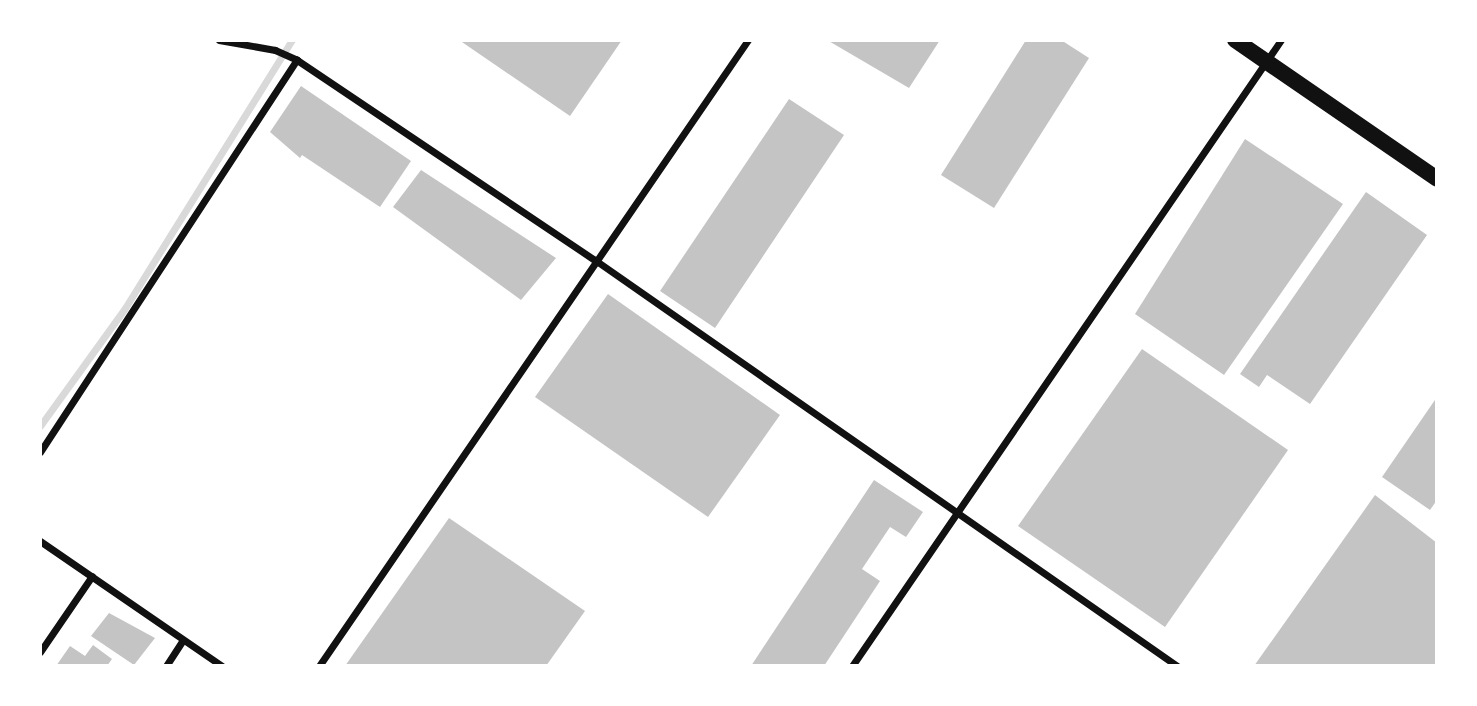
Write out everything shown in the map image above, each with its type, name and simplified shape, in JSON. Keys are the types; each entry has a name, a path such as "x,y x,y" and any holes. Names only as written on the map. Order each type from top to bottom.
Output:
{"main road":[{"path":"1234,40 1437,179"}],"street":[{"path":"219,40 275,50 297,60 595,260 1177,666"},
{"path":"319,666 748,40"},
{"path":"852,666 1281,40"},
{"path":"40,452 297,60"},
{"path":"40,541 222,666"},
{"path":"40,652 92,576"},
{"path":"166,666 183,640"}],"building":[{"path":"459,40 622,40 570,116"},
{"path":"827,40 940,40 909,88"},
{"path":"1026,40 1061,40 1089,58 994,208 941,175"},
{"path":"301,86 411,161 380,207 302,155 300,158 270,132"},
{"path":"789,99 844,135 715,328 660,291"},
{"path":"1245,139 1343,204 1224,375 1135,314"},
{"path":"421,170 556,258 521,300 393,207"},
{"path":"1366,192 1427,235 1310,404 1267,375 1259,387 1240,374"},
{"path":"608,294 780,415 708,517 535,397"},
{"path":"1142,349 1288,450 1165,627 1018,526"},
{"path":"1437,397 1437,500 1430,510 1382,477"},
{"path":"874,480 923,512 906,537 890,527 862,569 880,581 824,666 751,666"},
{"path":"1375,495 1437,543 1437,666 1254,666"},
{"path":"449,518 585,611 546,666 345,666"},
{"path":"109,613 155,638 134,665 91,636"},
{"path":"93,645 112,659 107,666 56,666 70,646 85,656"}],"waterway":[{"path":"40,426 125,308 292,40"}]}
